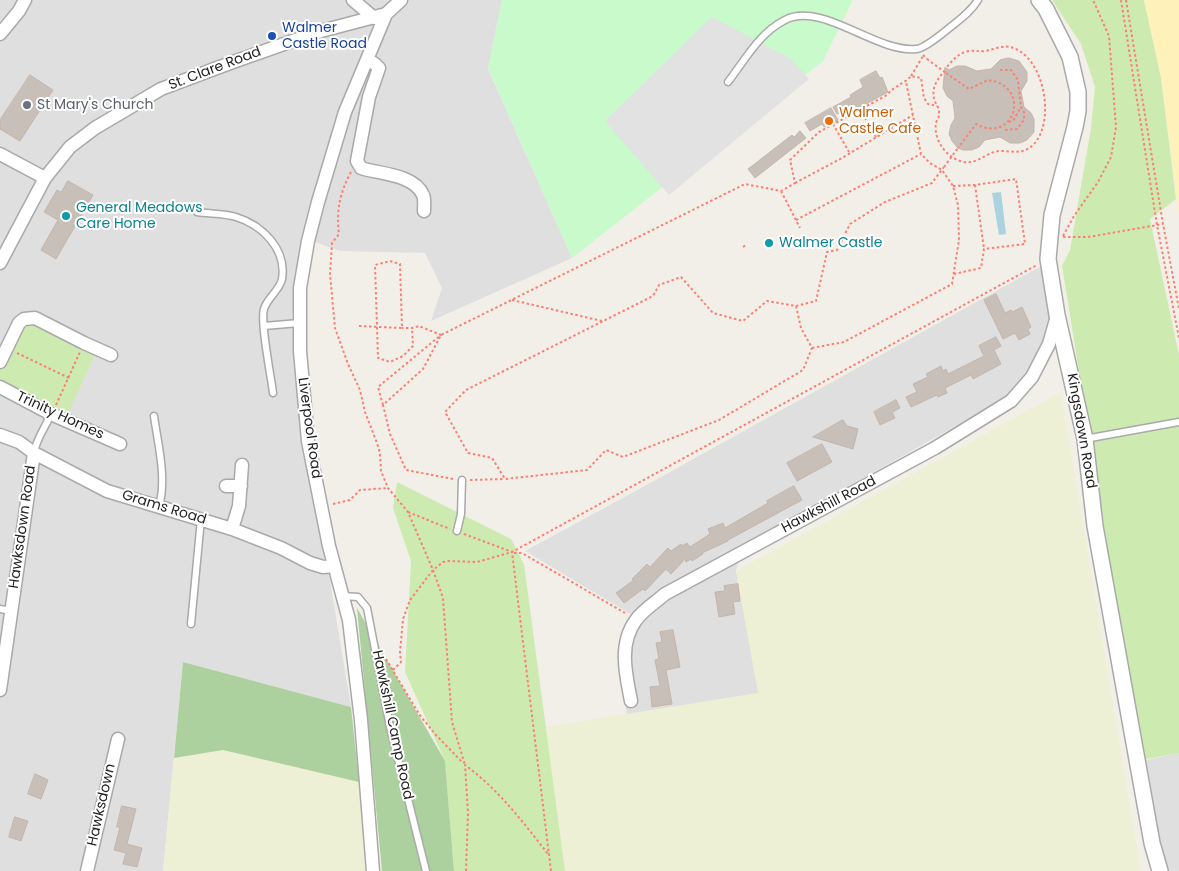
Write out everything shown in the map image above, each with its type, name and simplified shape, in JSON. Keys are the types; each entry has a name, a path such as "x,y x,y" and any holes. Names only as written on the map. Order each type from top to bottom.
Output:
{"street":[{"path":"0,34 19,11 25,0"},
{"path":"353,0 380,16"},
{"name":"Liverpool Road","path":"373,871 361,720 349,620 334,566 308,442 300,351 300,288 308,240 345,112 368,60 380,16 401,0"},
{"name":"Kingsdown Road","path":"1040,0 1070,56 1078,92 1078,110 1075,127 1052,215 1048,259 1057,314 1085,439 1095,526 1152,843 1160,871"},
{"name":"St. Clare Road","path":"0,263 45,178 70,147 95,128 161,90 232,62 321,32 380,16"},
{"path":"368,60 379,68 369,97 356,161 361,168 399,176 416,187 423,195 424,211"},
{"path":"0,154 45,178"},
{"name":"Hawkshill Road","path":"631,701 625,673 625,649 630,630 636,620 665,594 935,448 1011,401 1032,377 1049,344 1057,314"},
{"path":"0,362 3,345 19,323 24,319 35,318 111,355"},
{"name":"Trinity Homes","path":"0,387 51,414 120,444"},
{"name":"Grams Road","path":"0,434 19,442 34,453 108,491 232,529 281,548 310,563 323,567 334,566"},
{"name":"Hawksdown Road","path":"0,690 6,610 34,453"},
{"path":"232,529 239,506 242,465"},
{"path":"226,486 241,486"},
{"name":"Hawksdown","path":"86,871 118,739"}],"lane":[{"path":"728,82 765,33 786,19 806,16 823,19 887,46 918,50 951,27 973,8 978,0"},
{"path":"197,212 234,216 246,221 259,228 271,240 278,251 282,280 264,309 264,326 273,393"},
{"path":"264,326 299,324"},
{"path":"34,453 38,438 43,432 51,414"},
{"path":"154,416 162,478 160,506"},
{"path":"1085,439 1179,422"},
{"path":"457,531 461,514 462,480"},
{"path":"191,624 201,519"},
{"name":"Hawkshill Camp Road","path":"342,596 358,597 367,608 390,727 426,871"}],"path":[{"path":"1093,0 1109,36 1116,127 1111,157 1098,182 1062,237 1088,237 1163,224"},
{"path":"1121,0 1157,225 1179,338"},
{"path":"1126,0 1179,309"},
{"path":"942,74 933,89 940,116 936,123 937,135 947,153 955,159 966,162 976,161 998,151 1018,152 1028,150 1035,143 1042,132 1045,100 1041,82 1027,55 1009,46 979,52 971,50 961,53 946,68"},
{"path":"795,183 790,160 819,132 887,95 891,90 906,82 923,56"},
{"path":"505,480 492,458 468,453 445,412 466,390 653,296 658,285 681,277 713,313 743,321 768,301 796,306 816,301 826,252 837,250 850,224 885,202 932,183 976,124 986,129 995,128 1012,118 1015,106 1008,88 1000,83 988,80 968,89 927,59"},
{"path":"1000,70 1011,70 1018,80 1021,107 1024,112 1024,120 1017,130 1004,130"},
{"path":"911,76 921,78 924,98 928,104 937,106"},
{"path":"812,348 844,342 952,284 959,240 958,205 952,186 943,169 930,163 921,154 906,82"},
{"path":"1007,122 1013,121 1021,107"},
{"path":"860,109 876,137"},
{"path":"812,348 803,370 720,420 623,457 606,450 587,470 505,480 462,480 406,470 390,434 378,387 441,335 745,184 781,191 842,158 849,152 913,115"},
{"path":"833,124 849,152"},
{"path":"796,220 921,154"},
{"path":"356,161 343,189 337,218 339,234 332,242 330,274 332,309 340,343 360,390 364,412 372,426 380,453 381,471 388,488 408,512 443,598 452,722 465,765 468,813 466,871"},
{"path":"952,186 1016,179 1025,244 984,249"},
{"path":"954,274 981,268 984,249 974,185"},
{"path":"781,191 800,228"},
{"path":"550,856 498,792 465,765 435,734 419,714 393,670 401,662 403,619 410,600 433,570 443,562 477,562 512,552 1048,259"},
{"path":"402,328 400,264 390,261 375,265 378,358 390,362 403,356 414,346 412,328"},
{"path":"511,300 602,321"},
{"path":"796,306 801,328 812,348"},
{"path":"359,326 412,328 419,326 441,335"},
{"path":"383,405 423,368 441,335"},
{"path":"51,414 84,343"},
{"path":"3,345 69,378"},
{"path":"321,507 350,500 360,490 388,488"},
{"path":"408,512 512,552 522,553 636,620"},
{"path":"512,552 551,871"}],"shaded area":[{"path":"0,0 502,0 488,69 572,258 431,321 442,288 425,253 340,251 301,237 292,318 300,438 330,581 351,707 183,662 163,871 0,871"},
{"path":"712,17 791,59 809,79 669,195 605,121"},
{"path":"1052,260 1058,335 1032,388 1007,397 743,546 736,571 759,693 627,715 620,673 621,652 624,628 632,615 525,551"},
{"path":"1179,753 1179,871 1164,871 1142,761"}],"green space":[{"path":"502,0 853,0 823,61 572,258 488,68"},
{"path":"1052,0 1144,0 1161,77 1176,199 1150,219 1179,355 1179,753 1142,760 1062,266 1070,250 1091,128 1095,87 1081,44"},
{"path":"24,319 97,350 65,420 0,387 0,362"},
{"path":"1061,392 1141,871 563,871 545,727 758,693 736,571"},
{"path":"397,482 511,539 524,564 565,871 454,871 445,761 405,672 411,561 393,508"},
{"path":"357,608 445,761 454,871 382,871"},
{"path":"183,662 351,707 359,782 223,750 174,758"},
{"path":"223,750 359,782 365,871 163,871 174,758"}],"sand":[{"path":"1144,0 1179,0 1179,216 1161,77"}],"water":[{"path":"1001,192 1006,234 999,235 992,193"}],"building":[{"path":"1009,58 1019,61 1027,72 1027,81 1021,91 1024,107 1031,113 1034,119 1034,132 1027,140 1020,143 1010,143 1000,137 985,140 979,147 972,150 958,148 949,134 955,118 953,101 947,96 943,88 945,67 949,70 957,66 965,66 977,71 991,69 1000,60"},
{"path":"876,71 880,78 882,77 888,92 857,109 855,104 837,114 833,107 851,97 850,95 863,87 860,80"},
{"name":"St Mary's Church","path":"30,75 53,90 20,141 0,129 0,120"},
{"path":"831,108 838,120 824,127 822,124 810,131 805,123"},
{"path":"800,131 806,138 755,178 748,169"},
{"name":"General Meadows Care Home","path":"68,181 93,195 56,259 41,250 58,220 44,212 57,190 61,192"},
{"path":"996,294 1005,313 1022,307 1031,327 1028,329 1030,334 1019,340 1015,333 1003,339 984,300"},
{"path":"996,337 1001,346 994,350 1001,364 973,379 971,375 945,388 947,393 938,397 937,395 911,407 906,397 917,392 913,384 928,377 926,374 941,366 943,371 946,369 948,374 984,356 979,346"},
{"path":"896,400 900,408 892,412 895,418 880,425 874,412"},
{"path":"843,420 847,426 858,429 853,449 813,437"},
{"path":"822,444 832,462 797,481 787,463"},
{"path":"794,486 802,500 728,541 702,553 692,561 691,559 686,562 685,559 671,574 666,569 645,591 643,589 624,603 616,593 634,580 632,579 647,564 650,567 668,548 671,551 681,544 682,546 687,543 690,547 710,534 708,529 723,523 725,528"},
{"path":"738,584 740,601 733,602 735,614 719,617 715,592 725,591 724,586"},
{"path":"673,630 680,667 666,670 672,704 652,707 650,687 660,686 655,660 659,659 656,643 662,642 660,632"},
{"path":"35,774 48,780 41,799 28,794"},
{"path":"122,806 136,809 127,844 142,848 137,867 123,864 126,853 114,850 120,827 117,827"},
{"path":"15,817 28,821 21,841 9,837"}],"place":[{"name":"Walmer Castle Road","path":"272,36"},
{"name":"St Mary's Church","path":"27,105"},
{"name":"Walmer Castle Cafe","path":"829,121"},
{"name":"General Meadows Care Home","path":"66,216"},
{"name":"Walmer Castle","path":"769,243"}]}
